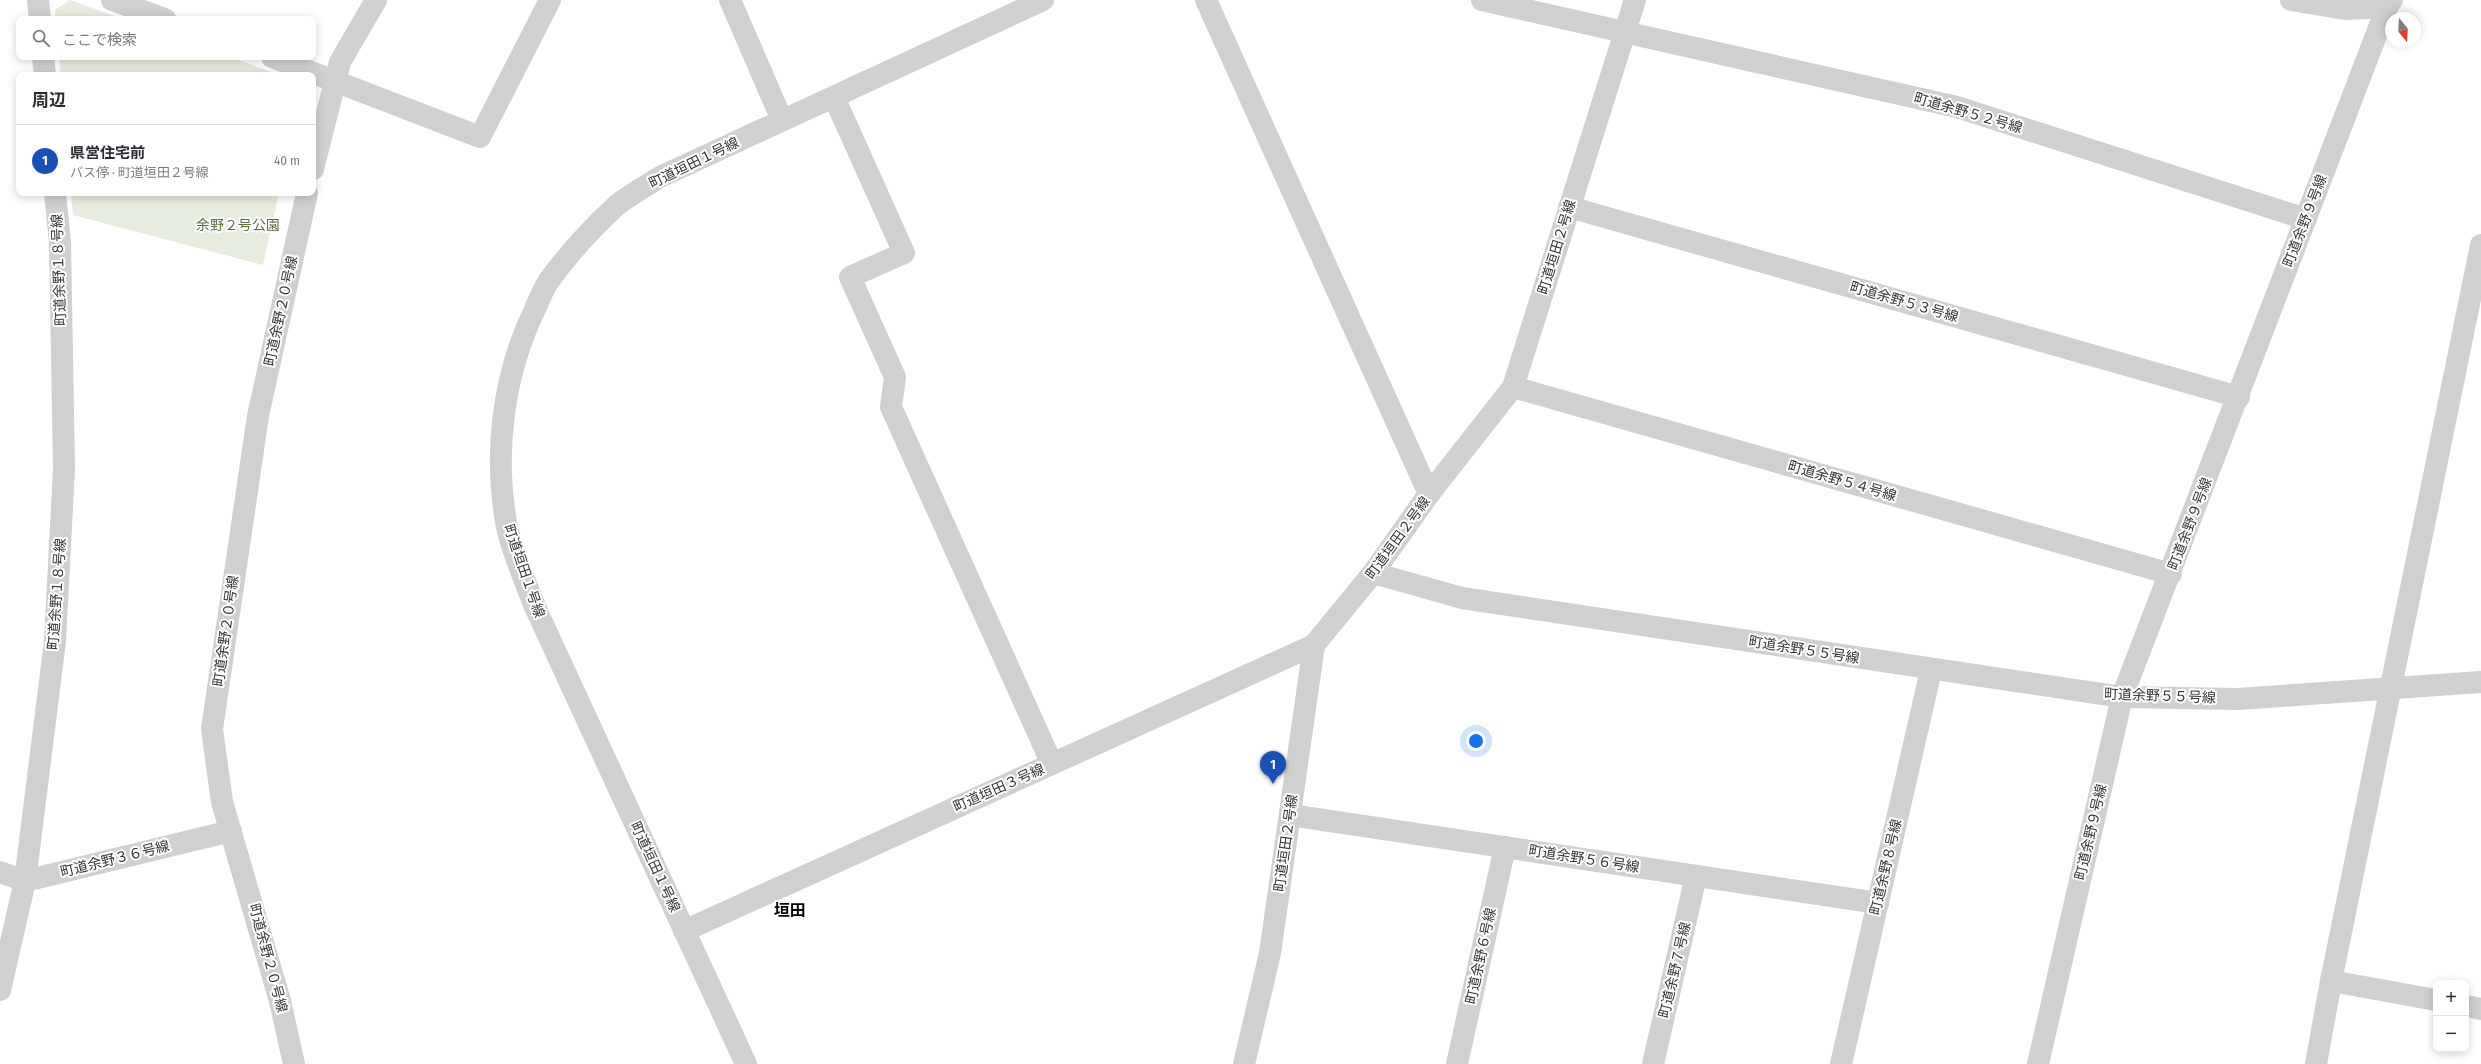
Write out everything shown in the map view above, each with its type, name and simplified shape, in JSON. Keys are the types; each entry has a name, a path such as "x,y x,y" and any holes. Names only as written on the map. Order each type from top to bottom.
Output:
{"street":[{"path":"38,0 40,16"},
{"path":"112,0 157,16"},
{"path":"316,157 340,62 376,0"},
{"path":"316,73 480,137 550,0"},
{"path":"730,0 782,120"},
{"name":"町道垣田１号線","path":"746,1064 535,607 521,569 508,528 502,492 500,458 503,418 510,380 525,329 547,283 580,242 618,205 660,177 1043,0"},
{"path":"1206,0 1429,494"},
{"name":"町道余野５２号線","path":"1482,0 1957,106 2306,219"},
{"name":"町道垣田２号線","path":"1244,1064 1270,953 1314,645 1373,573 1429,494 1513,387 1624,32 1636,0"},
{"path":"2291,0 2345,9 2390,4"},
{"name":"町道余野９号線","path":"2038,1064 2122,697 2171,574 2306,219 2390,4"},
{"path":"43,60 45,72"},
{"path":"280,60 314,72"},
{"path":"834,97 904,253 850,277 894,377 891,407 1052,764"},
{"name":"町道余野１８号線","path":"0,990 26,880 54,641 64,469 60,242 55,196"},
{"name":"町道余野２０号線","path":"294,1064 280,1001 222,802 212,729 258,416 306,196"},
{"name":"町道余野５３号線","path":"1570,207 2239,397"},
{"path":"2316,1064 2331,980 2481,245"},
{"name":"町道余野５４号線","path":"1513,387 2171,574"},
{"name":"町道余野５５号線","path":"1373,573 1462,598 1931,670 2122,697 2238,699 2481,682"},
{"name":"町道垣田３号線","path":"684,931 1314,645"},
{"name":"町道余野８号線","path":"1841,1064 1931,670"},
{"name":"町道余野５６号線","path":"1290,815 1878,903"},
{"name":"町道余野３６号線","path":"26,880 231,830"},
{"name":"町道余野６号線","path":"1457,1064 1505,847"},
{"path":"0,872 26,880"},
{"name":"町道余野７号線","path":"1653,1064 1696,876"},
{"path":"2331,980 2433,999"},
{"path":"2469,1006 2481,1008"}],"green space":[{"path":"70,0 115,16 56,16 55,10"},
{"path":"59,60 238,60 272,72 61,72"},
{"name":"余野２号公園","path":"71,196 278,196 263,265 73,215"}],"place":[{"name":"県営住宅前","path":"1273,784"}],"district":[{"name":"垣田","path":"790,910"}]}
